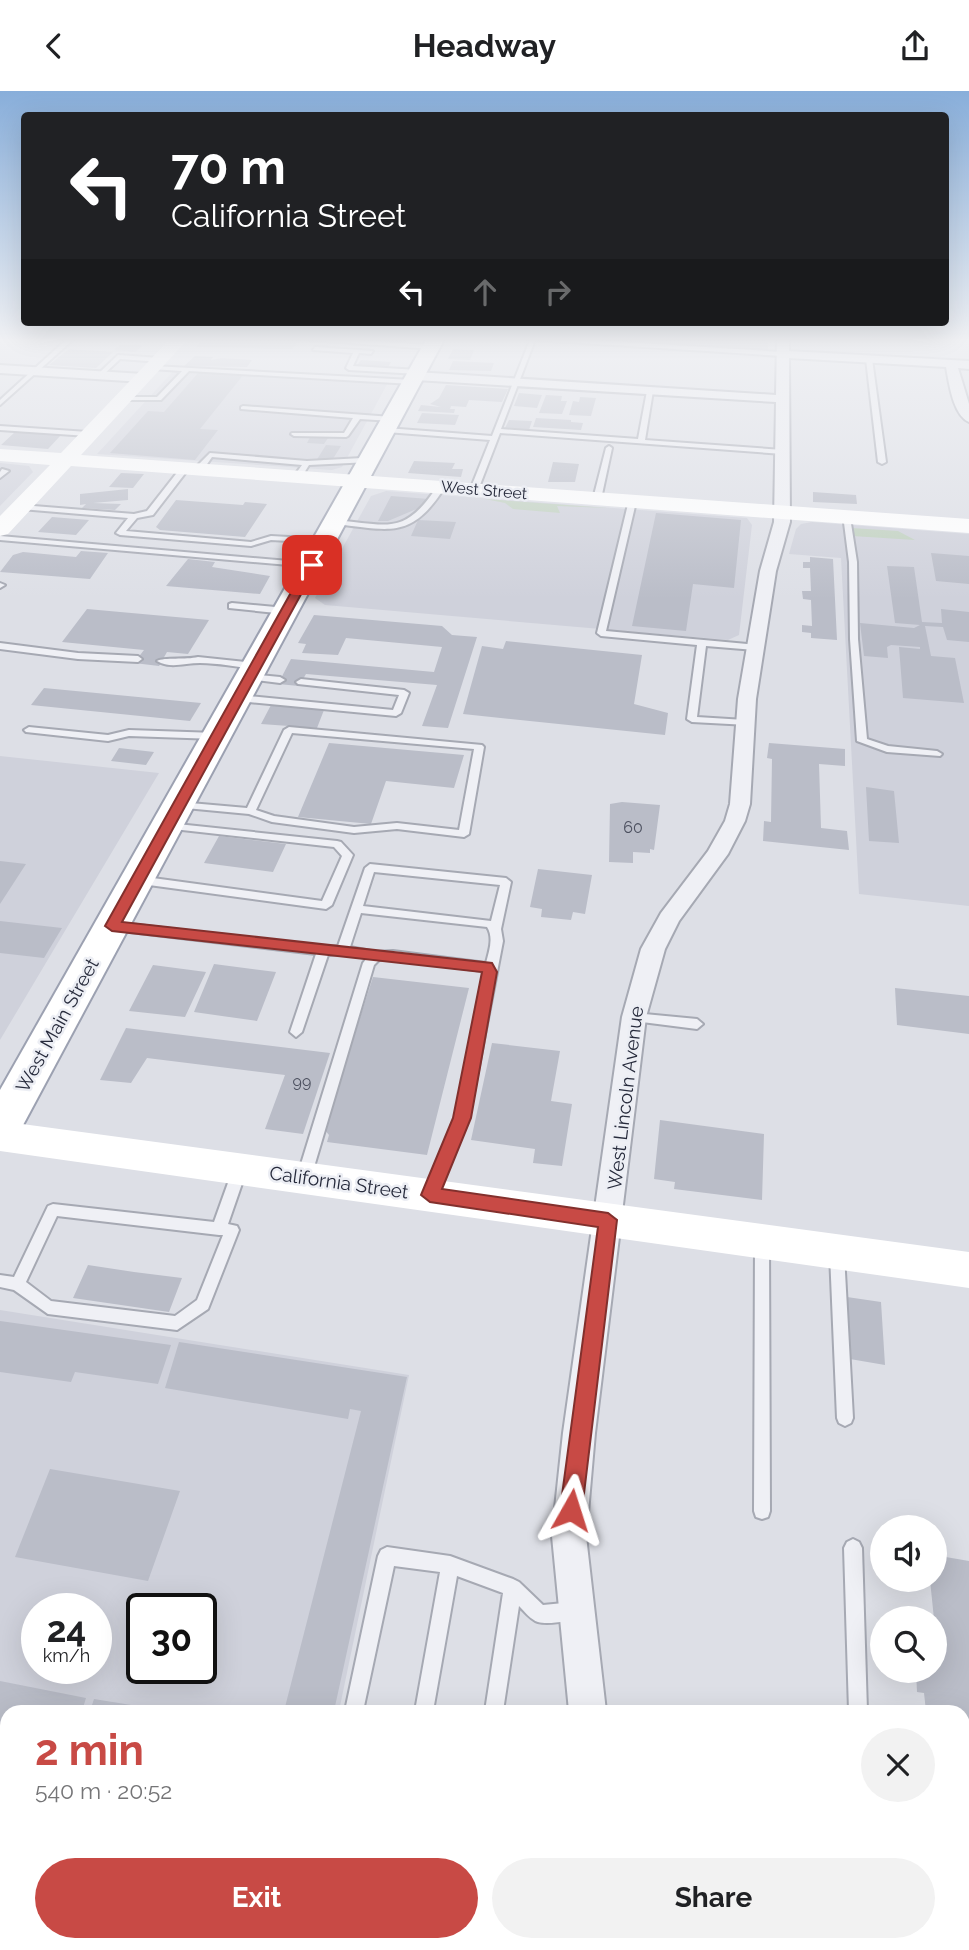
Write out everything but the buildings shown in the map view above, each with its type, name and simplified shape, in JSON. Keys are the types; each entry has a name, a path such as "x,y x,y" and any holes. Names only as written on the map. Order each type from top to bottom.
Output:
{"main road":[{"name":"West Main Street","path":"0,1128 216,736 256,680 286,611 389,425"}],"street":[{"path":"0,529 97,425"},
{"name":"West Lincoln Avenue","path":"586,1705 574,1611 569,1537 579,1433 634,1017 653,949 669,918 717,854 735,821 740,804 745,723 755,647 768,571 780,537 783,425"},
{"name":"West Street","path":"2,468 65,459 193,468 364,470 441,487 969,526"},
{"name":"California Street","path":"0,1136 969,1270"}],"lane":[{"path":"294,434 346,435 352,425"},
{"path":"397,425 497,434 783,452"},
{"path":"474,490 501,425"},
{"path":"640,442 643,425"},
{"path":"877,425 882,462"},
{"path":"0,428 88,434"},
{"path":"597,499 610,449"},
{"path":"21,507 134,516 150,513 171,487 193,468"},
{"path":"134,516 120,533 251,544 271,538 403,527 428,511 441,487"},
{"path":"632,502 601,633 755,647"},
{"path":"846,517 853,562 854,639 862,741 887,749 937,754"},
{"path":"0,538 312,565"},
{"path":"232,606 286,611"},
{"path":"702,642 692,719 745,723"},
{"path":"0,646 78,656 138,659"},
{"path":"161,661 183,663 198,660 256,680 396,713 404,693 301,682"},
{"path":"29,730 108,738 130,733 216,736"},
{"path":"173,815 250,810 272,819 354,830 397,826 464,834 479,747 289,730 250,810"},
{"path":"138,880 326,905 348,855 337,844 173,815"},
{"path":"343,950 370,868 506,882 495,929 497,941 462,1118 430,1195"},
{"path":"357,909 489,924 495,929"},
{"path":"112,926 323,951 343,950 376,956 393,955 486,967 490,972"},
{"path":"296,1032 323,951"},
{"path":"304,1178 365,971 376,956"},
{"path":"634,1017 697,1024"},
{"path":"219,1229 240,1169"},
{"path":"0,1281 18,1284 48,1307 177,1323 203,1304 232,1230 53,1210 18,1284"},
{"path":"762,1240 762,1511"},
{"path":"837,1251 845,1418"},
{"path":"853,1548 858,1705"},
{"path":"355,1705 387,1556 450,1565 513,1588 540,1614 574,1611"},
{"path":"425,1705 450,1565"},
{"path":"495,1705 513,1588"}],"shaded area":[{"path":"124,425 365,425 342,467 332,470 97,454"},
{"path":"0,463 29,466 33,472 0,506"},
{"path":"386,491 747,518 752,525 739,635 728,640 325,605 315,598 371,496"},
{"path":"812,522 969,534 969,906 859,894 841,558 789,554 796,529 801,524"},
{"path":"0,756 159,773 0,1040"},
{"path":"0,1310 409,1375 340,1705 0,1705"}],"green space":[{"path":"485,499 608,508 557,506 560,513 513,509 505,503"},
{"path":"851,528 898,531 915,540 852,536"}],"route":[{"path":"312,565 112,926 323,951 343,950 376,956 393,955 486,967 490,972 462,1118 430,1195 608,1220 571,1510"}]}
